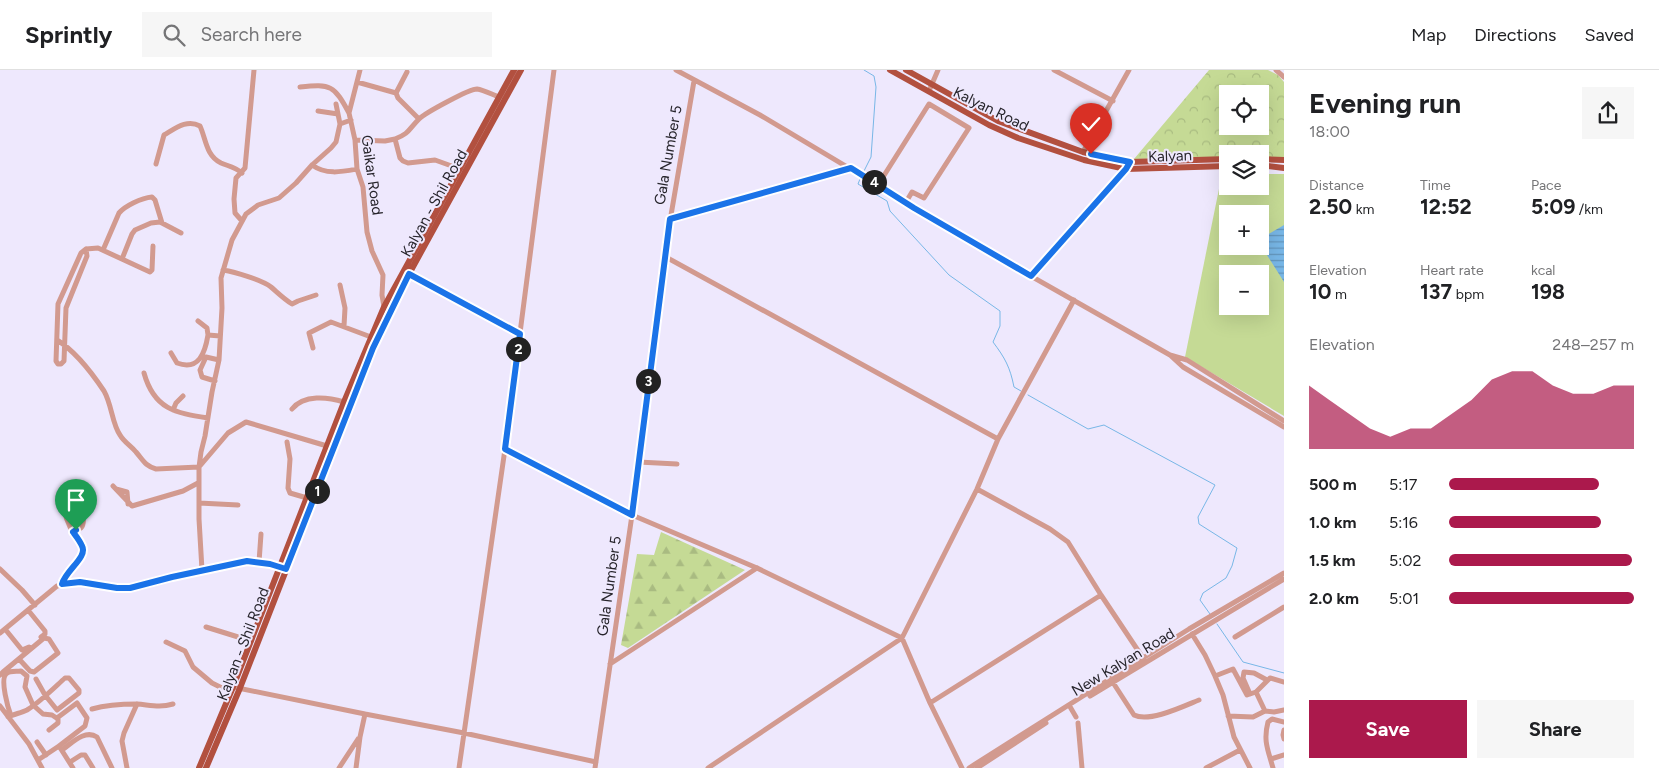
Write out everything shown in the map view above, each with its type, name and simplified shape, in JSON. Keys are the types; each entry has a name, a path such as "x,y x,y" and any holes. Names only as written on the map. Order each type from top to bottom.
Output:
{"main road":[{"name":"Kalyan - Shil Road","path":"206,768 283,568 373,348 514,70"},
{"name":"Kalyan - Shil Road","path":"199,768 237,687 251,641 283,568 307,498 344,402 384,307 460,169 521,70"},
{"name":"Kalyan Road","path":"890,70 1018,138 1084,160"},
{"name":"Kalyan Road","path":"906,70 998,121 1083,152 1130,162 1219,159"},
{"path":"976,117 980,110"},
{"path":"1269,159 1284,160"},
{"name":"Kalyan","path":"1084,160 1126,169 1219,166"},
{"path":"1269,166 1284,168"}],"street":[{"path":"202,570 198,483 200,452 219,360 222,308 221,278 232,240 242,221 234,213 234,199 236,178 244,170 254,70"},
{"path":"349,113 360,70"},
{"path":"459,768 505,449 554,70"},
{"path":"676,70 760,115 1031,276 1170,355 1183,367 1284,427"},
{"path":"929,91 938,70"},
{"path":"1054,70 1113,101"},
{"path":"1083,152 1129,70"},
{"path":"1276,70 1284,77"},
{"path":"396,93 407,72"},
{"name":"Gala Number 5","path":"595,765 632,515 664,256 694,80"},
{"path":"357,82 396,93"},
{"path":"300,87 326,86 339,94 351,120"},
{"path":"356,140 386,141 395,139 406,134 419,119 429,112 469,90 478,89 499,97"},
{"path":"396,93 398,98 419,119"},
{"path":"336,104 340,124"},
{"path":"878,185 929,104 969,128 924,198 912,192 906,202"},
{"path":"318,111 338,114"},
{"name":"Gaikar Road","path":"242,221 246,214 258,205 279,198 296,183 336,142 340,124 351,120 356,140 357,169 363,187 369,242 382,275 384,307"},
{"path":"156,164 164,135 184,124 193,122 200,126 208,152 215,159 244,170"},
{"path":"395,139 402,161 408,163 435,160 460,169"},
{"path":"1031,276 1126,169 1130,162"},
{"path":"312,165 317,169 340,173 357,169"},
{"path":"670,219 851,168"},
{"path":"103,250 122,209 145,198 152,197 155,200 162,223"},
{"path":"122,259 133,232 151,223 162,223 181,233"},
{"path":"86,249 87,256 65,311 63,363 58,364 56,361 58,311 61,298 80,253 86,249 93,247 151,272 153,246"},
{"path":"664,256 998,439"},
{"path":"223,270 239,272 271,287 282,298 292,304 316,295"},
{"path":"409,274 520,334"},
{"path":"340,285 345,308 344,326"},
{"path":"61,298 68,301"},
{"path":"708,768 902,638 977,489 998,439 1074,300"},
{"path":"384,307 391,311"},
{"path":"58,311 65,311"},
{"path":"171,353 177,363 186,365 198,360 206,350 208,335 206,328 198,321"},
{"path":"313,348 309,333 331,322 371,337"},
{"path":"208,335 220,336"},
{"path":"57,340 72,350 104,392 119,435 145,464 156,469 199,467 228,433 246,422 327,446"},
{"path":"1170,355 1187,360 1284,421"},
{"path":"215,381 202,377 200,370 206,357 219,360"},
{"path":"144,374 148,387 155,398 166,408 208,418"},
{"path":"173,410 176,403 183,396"},
{"path":"292,409 297,404 312,398 335,399 344,402"},
{"path":"287,442 290,459 288,488 290,493 307,498"},
{"path":"505,449 632,515 757,568 902,638 930,703 962,768"},
{"path":"638,462 677,464"},
{"path":"114,487 128,504 136,506 183,491 198,483"},
{"path":"977,489 1050,529 1068,542 1145,661"},
{"path":"62,584 64,576 83,556 84,551 64,508 66,505 78,502 82,512 82,528 75,531"},
{"path":"199,503 238,505"},
{"path":"72,520 75,531"},
{"path":"259,562 261,534"},
{"path":"0,633 57,586 62,584 80,582 117,588 130,588 236,562 259,562 283,568"},
{"path":"610,664 757,568"},
{"path":"0,569 35,605"},
{"name":"New Kalyan Road","path":"977,768 1010,742 1145,661 1193,635 1284,573"},
{"name":"New Kalyan Road","path":"1145,661 1189,629 1284,579"},
{"path":"930,703 1101,594"},
{"path":"1235,637 1284,607"},
{"path":"5,629 22,650 32,645 46,632 28,610"},
{"path":"206,627 251,641"},
{"path":"1189,629 1215,676 1240,750 1250,768"},
{"path":"0,675 19,658 46,637 58,653 34,672 30,671 19,658"},
{"path":"166,642 185,651 193,667 212,683 222,688 237,687 464,733 595,765"},
{"path":"1215,676 1233,669 1245,695 1253,693 1268,680 1274,678 1284,682"},
{"path":"10,717 6,702 4,676 8,672 22,671 27,676 25,687 33,705 43,714 52,715 56,718 58,723 49,730"},
{"path":"1265,712 1243,678 1244,672 1254,673 1268,680"},
{"path":"10,717 25,711 45,695 67,678 79,694 59,710 45,695 36,680"},
{"path":"1112,681 1134,716 1138,718 1150,717 1200,700"},
{"path":"56,718 77,703 88,720 85,726 60,748"},
{"path":"92,709 104,706 137,704 164,707 173,704"},
{"path":"127,768 122,742 137,704"},
{"path":"0,706 10,717 42,768"},
{"path":"1070,706 1077,720 1082,768"},
{"name":"New Kalyan Road","path":"1002,749 1070,706"},
{"path":"1228,716 1253,717 1265,712 1284,710"},
{"path":"356,768 360,736 366,714"},
{"path":"1273,768 1265,740 1268,722 1276,719 1284,722"},
{"path":"1284,730 1284,739"},
{"path":"38,760 86,734 97,737 112,768"},
{"path":"339,768 360,736"},
{"path":"37,742 46,755"},
{"path":"60,748 74,768"},
{"path":"968,768 1002,749"},
{"path":"1206,768 1240,750"},
{"path":"70,762 81,755 85,755 93,768"},
{"path":"1271,759 1284,755"}],"green space":[{"path":"1209,70 1268,70 1278,75 1284,82 1284,158 1269,157 1269,145 1219,145 1219,157 1134,159"},
{"path":"1269,174 1284,174 1284,416 1185,357 1219,189 1219,195 1269,195"},
{"path":"661,532 745,570 628,648 621,645 637,554 654,555"}],"water":[{"path":"1284,225 1284,282 1267,255 1269,255 1269,234"}],"waterway":[{"path":"864,70 874,76 876,87 871,157 864,171"},
{"path":"860,179 858,184 887,201 890,211 949,275 1000,311 1000,326 993,342 1006,363 1014,387 1021,391"},
{"path":"1028,395 1088,429 1104,425 1215,485 1198,517 1199,524 1237,548 1232,566 1226,578 1203,593 1200,600 1210,614"},
{"path":"1217,624 1243,662 1284,673"}],"route":[{"path":"76,530 73,532 82,546 83,556 64,576 62,584 80,582 117,588 130,588 247,561 270,564 286,569 373,348 409,274 520,334 505,449 632,515 670,219 851,168 914,208 1031,276 1126,169 1130,162 1091,154"}]}
